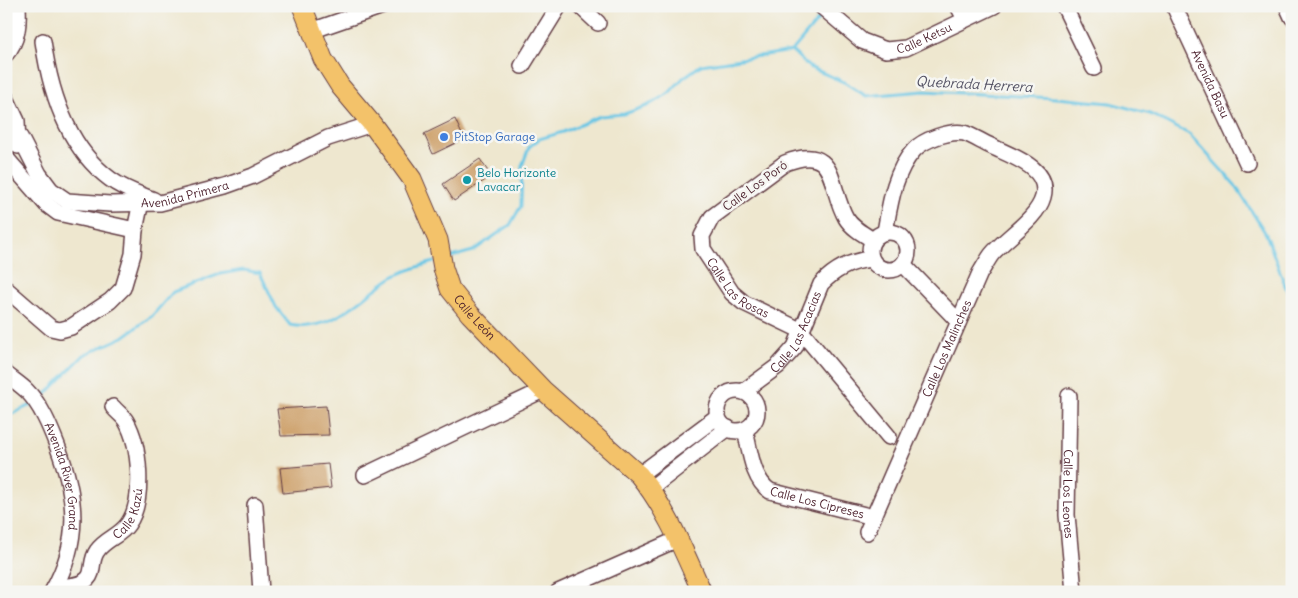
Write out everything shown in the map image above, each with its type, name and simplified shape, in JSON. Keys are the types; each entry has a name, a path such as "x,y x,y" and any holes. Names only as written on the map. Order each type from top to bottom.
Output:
{"main road":[{"name":"Calle León","path":"302,6 323,59 340,86 372,124 412,179 438,240 443,268 450,289 470,314 543,390 645,482 678,539 702,592"}],"street":[{"path":"6,54 12,48 18,28 18,6"},
{"path":"311,31 383,6"},
{"path":"522,66 559,6"},
{"path":"580,6 598,23"},
{"name":"Calle Ketsu","path":"826,10 862,41 886,50 906,48 962,13 994,6"},
{"path":"1064,6 1094,68"},
{"name":"Avenida Basu","path":"1174,6 1246,164"},
{"path":"1287,6 1292,17"},
{"path":"43,41 51,84 65,122 87,157 99,170 122,187 160,203"},
{"name":"Avenida Primera","path":"6,98 17,121 20,137 29,157 51,190 67,201 110,204 160,203 225,186 253,176 328,138 372,124"},
{"name":"Calle Los Malinches","path":"867,532 939,372 958,321 980,273 992,254 1037,210 1044,197 1043,180 1034,168 995,148 962,133 946,135 915,149 904,165 879,236"},
{"path":"20,137 19,146 13,154 6,157 46,204 58,213 135,230"},
{"name":"Calle Los Poró","path":"705,227 712,217 785,163 799,157 811,157 821,160 828,168 840,206 847,220 856,230 879,236"},
{"path":"6,289 51,328 60,330 71,326 110,301 122,288 129,270 141,202"},
{"path":"108,223 110,204"},
{"path":"108,223 119,233 128,248 129,270"},
{"name":"Calle Las Rosas","path":"705,227 702,236 703,248 732,293 744,303 800,330"},
{"path":"897,233 906,241 908,253 903,264 892,270 886,270 880,268 871,259 870,246 879,236 897,233"},
{"name":"Calle Las Acacias","path":"718,416 718,403 722,398 733,391 744,392 787,357 795,347 800,330 821,284 828,276 859,260 871,259"},
{"path":"903,264 958,321"},
{"path":"800,330 889,437"},
{"name":"Avenida River Grand","path":"6,374 28,392 39,409 52,432 68,473 74,514 70,545 63,572 53,590"},
{"path":"365,475 543,390"},
{"path":"645,482 728,428 745,430 755,421 757,407 751,395 744,392"},
{"name":"Calle Los Leones","path":"1069,396 1067,515 1074,592"},
{"name":"Calle Kazú","path":"53,590 81,584 90,576 96,552 105,543 120,534 129,524 135,508 138,490 138,461 133,436 126,420 113,407"},
{"path":"645,482 718,416 728,428"},
{"name":"Calle Los Cipreses","path":"745,430 757,476 765,488 770,491 874,518"},
{"path":"255,505 261,592"},
{"path":"558,592 678,539"}],"building":[{"name":"PitStop Garage","path":"455,119 464,139 433,154 424,134"},
{"name":"Belo Horizonte Lavacar","path":"480,159 491,176 454,201 443,184"},
{"path":"326,406 329,435 281,436 277,409"},
{"path":"328,464 331,488 283,493 280,468"}],"waterway":[{"path":"792,51 824,13"},
{"name":"Quebrada Herrera","path":"448,258 473,251 510,225 521,206 522,166 529,147 539,139 563,132 600,116 624,114 647,106 669,93 683,78 701,65 792,51 809,67 844,82 866,96 924,91 1056,98 1110,103 1150,114 1189,134 1235,185 1266,234 1292,304"},
{"name":"Quebrada Herrera","path":"40,400 84,355 123,337 152,316 173,292 220,274 244,270 260,273 276,307 290,325 305,326 319,324 332,319 391,278 407,270 434,262"},
{"name":"Quebrada Herrera","path":"6,417 33,404"},
{"name":"Quebrada Herrera","path":"1292,505 1290,527 1292,535"}],"place":[{"name":"PitStop Garage","path":"444,137"},
{"name":"Belo Horizonte Lavacar","path":"467,180"}]}
